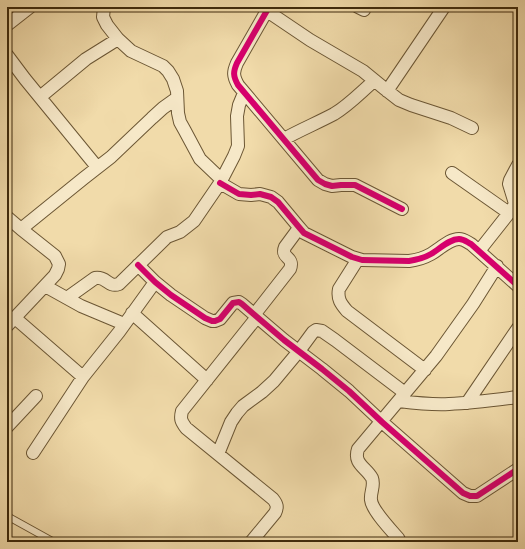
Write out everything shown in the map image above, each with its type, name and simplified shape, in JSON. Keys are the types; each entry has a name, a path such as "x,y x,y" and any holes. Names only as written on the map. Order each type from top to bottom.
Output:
{"street":[{"path":"7,25 30,7"},
{"path":"104,7 103,17 106,25 118,39 131,51 163,66 168,71 173,79 180,122 192,144 200,158 221,181 238,194 260,194 271,197 278,202 304,233 352,257 362,260 394,260 410,262 431,254 453,240 465,240 497,266 518,286"},
{"path":"387,91 444,7"},
{"path":"402,209 354,185 332,186 318,180 244,93 234,78 234,69 268,9 310,40 363,70 374,81 399,100 451,118 472,128"},
{"path":"40,98 82,63 118,39"},
{"path":"7,56 97,167"},
{"path":"284,140 296,132 335,113 348,104 374,81"},
{"path":"67,298 95,278 103,278 115,286 119,284 168,237 180,232 194,221 221,181 238,146 237,116 239,105 244,93"},
{"path":"21,229 111,157 163,108 177,98"},
{"path":"515,207 509,184 518,165"},
{"path":"452,173 515,207"},
{"path":"479,251 515,207"},
{"path":"7,217 55,256 59,264 55,275 11,322 83,377"},
{"path":"251,542 276,513 276,503 186,428 181,421 181,416 182,411 256,316 290,269 291,262 283,251 299,228"},
{"path":"358,259 339,289 338,294 341,304 347,311 425,370"},
{"path":"138,265 171,295 205,318 212,321 220,319 230,306 236,302 242,304 349,391 463,493 470,496 477,496 518,469"},
{"path":"400,542 374,509 371,501 373,482 369,473 357,459 358,449 436,356 469,310 497,266"},
{"path":"33,453 83,377 155,282"},
{"path":"45,286 81,306 124,324"},
{"path":"132,313 207,380"},
{"path":"467,402 518,328"},
{"path":"218,454 231,422 237,413 243,406 274,381 299,351 312,332 316,330 322,331 402,397 423,404 448,404 518,397"},
{"path":"7,427 36,396"}],"lane":[{"path":"7,516 54,542"}],"cycle path":[{"path":"269,7 237,63 234,74 238,85 318,180 332,186 355,185 402,209"},
{"path":"220,183 239,194 260,194 271,197 278,202 304,233 352,257 362,260 412,261 434,252 455,239 461,239 471,244 518,286"},
{"path":"138,265 171,295 205,318 212,321 220,319 233,303 239,302 242,304 284,340 349,391 463,493 470,496 477,496 518,469"}]}
